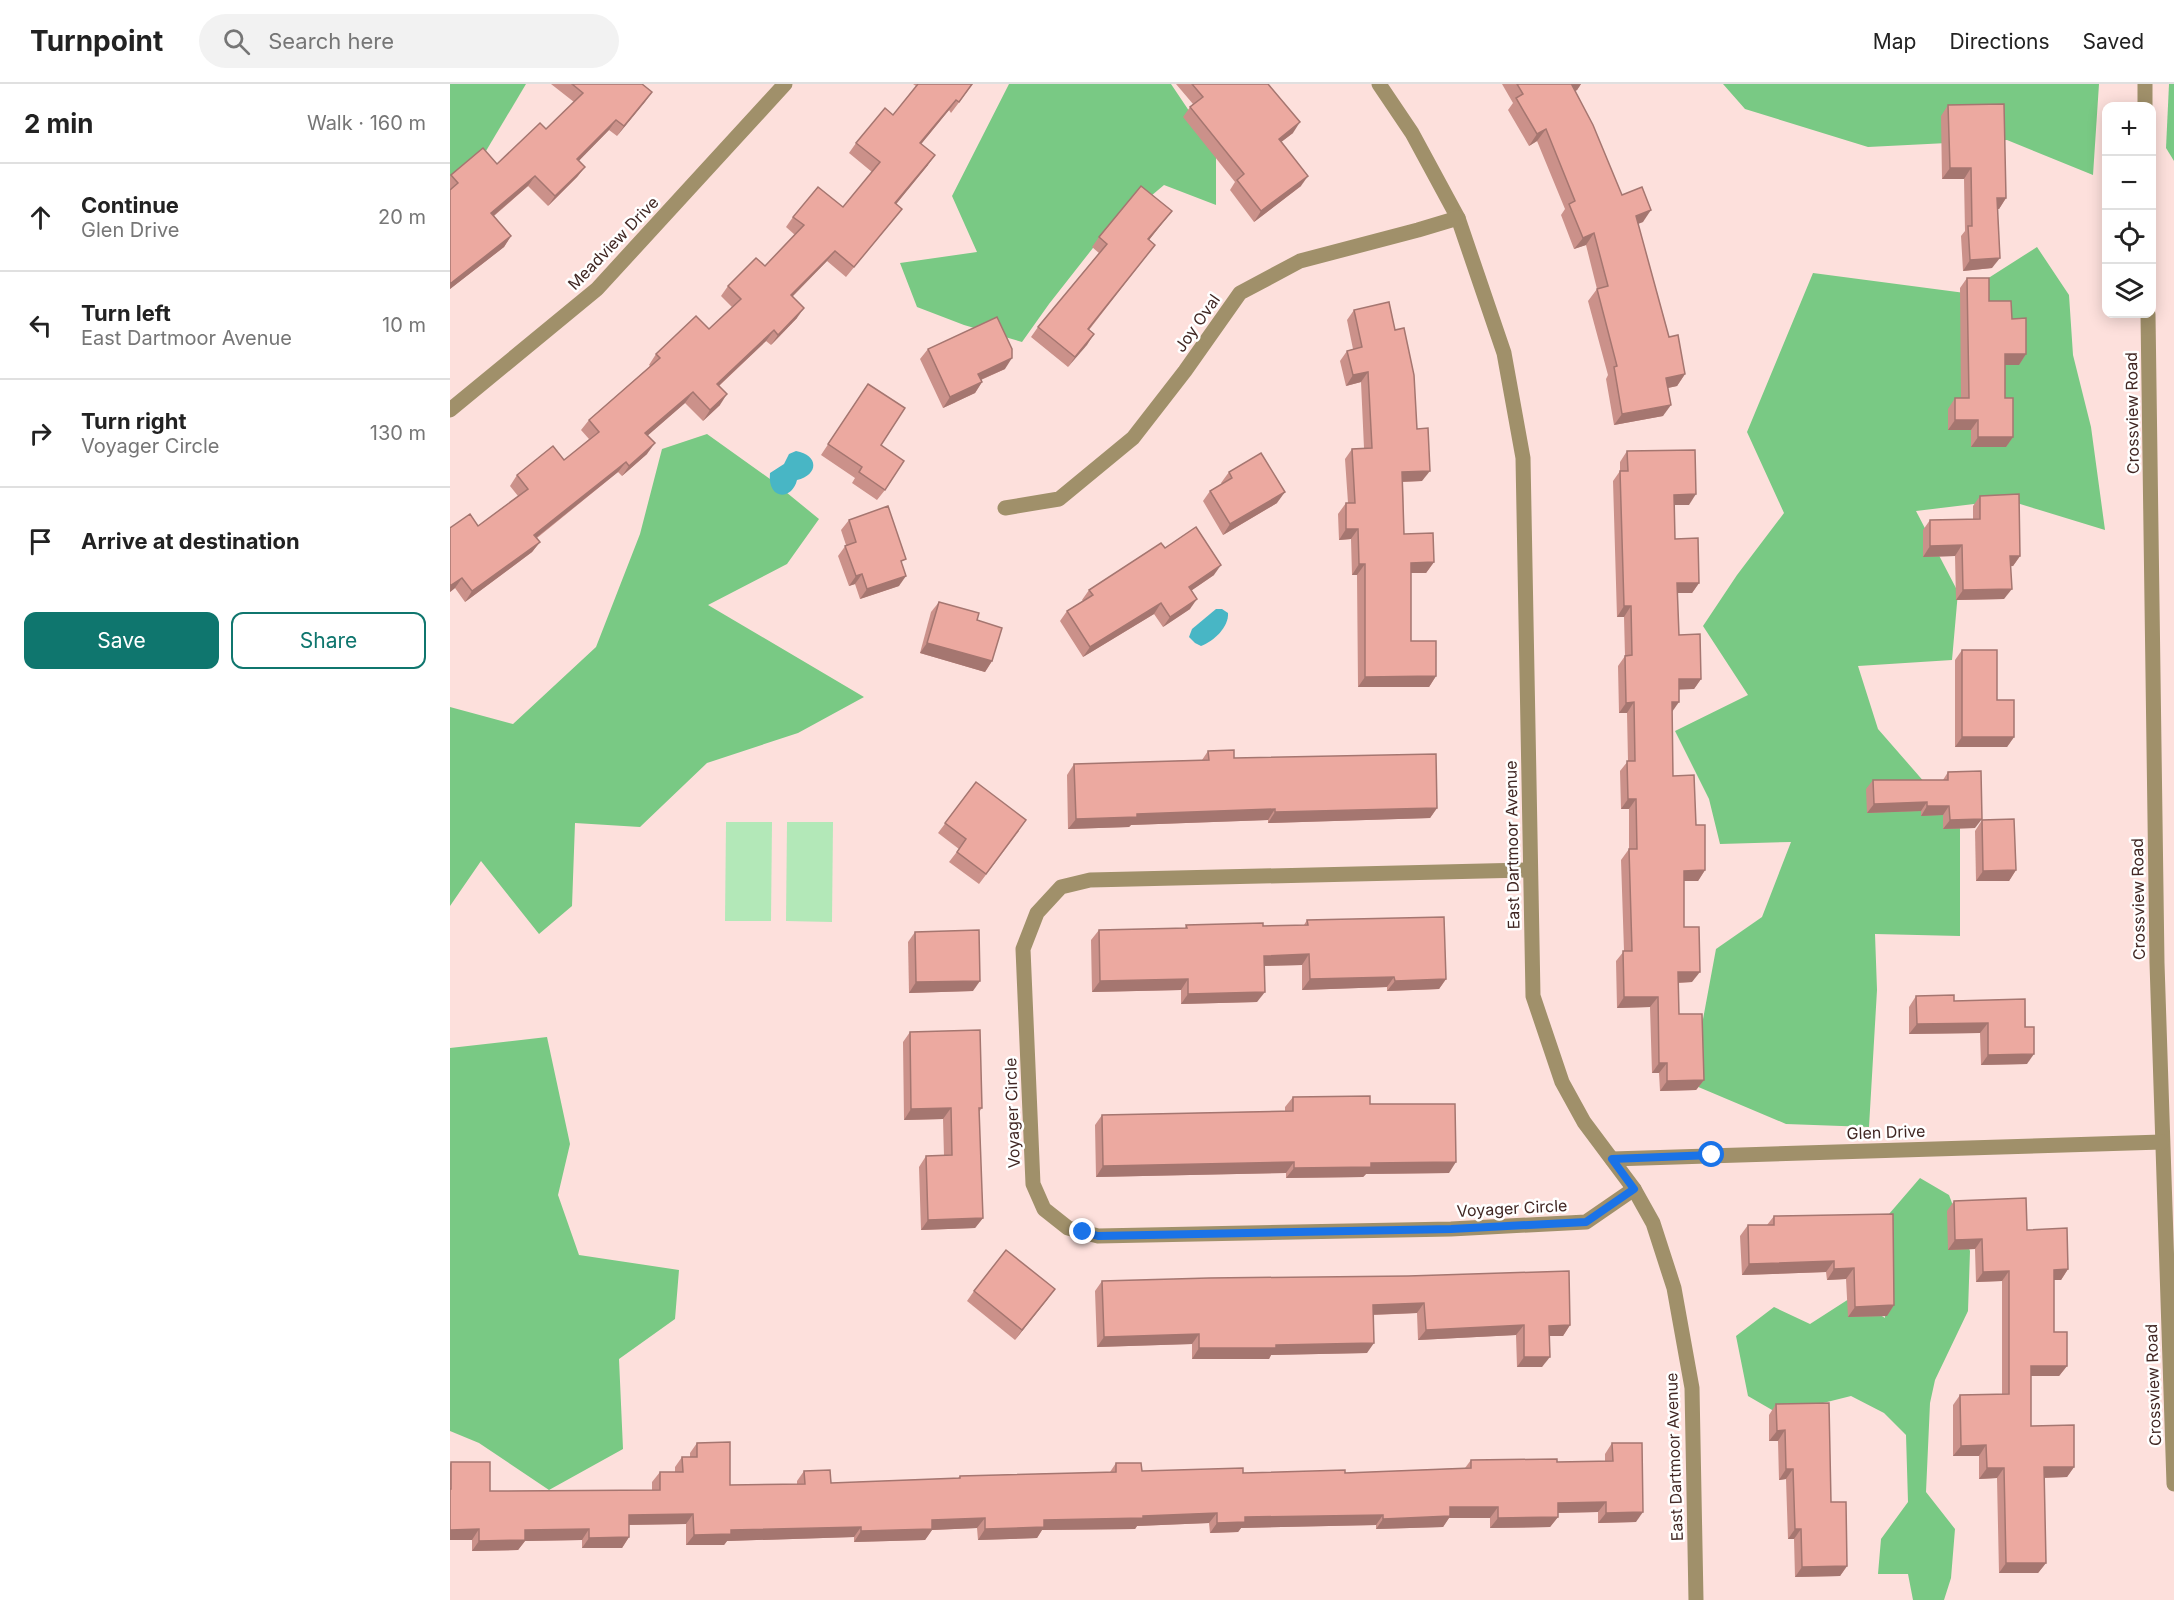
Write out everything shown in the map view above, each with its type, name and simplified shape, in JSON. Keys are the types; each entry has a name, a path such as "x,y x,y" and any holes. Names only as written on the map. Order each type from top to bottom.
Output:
{"street":[{"name":"Meadview Drive","path":"450,410 597,289 785,84"},
{"name":"East Dartmoor Avenue","path":"1379,84 1412,133 1458,218 1504,352 1523,458 1533,996 1562,1082 1584,1122 1634,1189 1653,1223 1674,1288 1692,1388 1696,1600"},
{"path":"2145,84 2145,102"},
{"name":"Joy Oval","path":"1005,507 1059,499 1133,438 1185,371 1240,293 1300,261 1458,218"},
{"name":"Crossview Road","path":"2148,318 2157,963 2174,1484"},
{"name":"Voyager Circle","path":"1530,870 1090,880 1061,887 1037,913 1023,949 1033,1184 1044,1209 1068,1228 1098,1236 1451,1229 1586,1222 1634,1189"},
{"name":"Glen Drive","path":"1612,1159 2163,1142"}],"green space":[{"path":"450,84 526,84 480,161 450,178"},
{"path":"1009,84 1171,84 1216,151 1216,205 1164,185 1100,239 1022,342 964,325 917,307 900,263 977,252 952,196"},
{"path":"1723,84 2099,84 2093,175 2007,140 1868,147 1745,109"},
{"path":"2169,84 2174,84 2174,161 2166,148"},
{"path":"2037,247 2069,295 2073,355 2091,427 2105,530 2007,500 1916,511 1958,592 1952,660 1858,666 1878,729 1960,823 1960,936 1875,934 1877,990 1869,1127 1786,1124 1696,1086 1701,1030 1716,949 1762,917 1791,842 1720,844 1709,799 1675,731 1748,695 1703,626 1737,575 1784,513 1747,432 1813,273 1965,293"},
{"path":"707,434 770,479 819,519 787,564 708,605 864,697 798,733 707,763 640,827 575,823 572,906 539,934 481,861 450,906 450,707 513,724 596,647 640,534 662,449"},
{"path":"726,822 772,822 771,921 725,921"},
{"path":"787,822 833,822 832,922 786,921"},
{"path":"547,1037 570,1144 558,1195 579,1255 679,1270 675,1319 619,1359 623,1449 549,1490 479,1443 450,1431 450,1048"},
{"path":"1920,1178 1949,1195 1970,1251 1968,1311 1935,1380 1930,1403 1926,1492 1955,1529 1951,1578 1944,1600 1913,1600 1908,1574 1878,1574 1881,1539 1908,1502 1906,1435 1884,1413 1851,1396 1779,1414 1748,1396 1736,1336 1774,1307 1810,1324 1852,1297 1885,1318 1883,1221"}],"water":[{"path":"796,451 809,457 813,465 812,470 797,480 790,492 776,493 770,482 770,473 784,464 789,454"},
{"path":"1216,609 1222,609 1228,613 1223,628 1206,644 1201,646 1195,643 1189,637 1192,629"}],"building":[{"path":"572,84 642,84 652,92 624,126 616,120 577,159 585,167 555,196 535,176 491,213 511,236 450,284 450,190 458,183 451,175 483,148 497,164 540,123 546,129 583,93"},
{"path":"918,84 972,84 959,102 956,100 920,143 935,155 895,203 902,209 854,267 835,251 791,295 804,308 778,335 774,330 717,384 727,394 710,410 693,392 645,433 655,443 629,466 626,462 534,535 540,542 472,591 462,578 450,586 450,528 470,514 478,526 528,489 517,475 553,446 564,460 599,432 589,420 660,358 656,354 696,316 709,329 741,299 728,286 756,258 765,266 804,225 793,217 818,187 843,207 880,162 856,143 885,108 893,115"},
{"path":"1192,84 1268,84 1300,122 1279,139 1308,176 1261,211 1237,180 1244,174 1190,107 1203,97"},
{"path":"1517,84 1574,84 1572,85 1593,125 1622,195 1642,187 1651,210 1636,216 1669,337 1678,335 1685,374 1666,378 1671,405 1622,414 1614,367 1617,366 1597,289 1608,286 1594,233 1583,238 1569,204 1575,201 1546,129 1537,134 1516,98 1523,94"},
{"path":"2004,104 2006,198 1997,198 2000,258 1970,260 1968,226 1972,226 1971,168 1950,168 1948,105"},
{"path":"1141,186 1172,211 1148,239 1155,245 1088,329 1094,334 1075,357 1038,327 1107,244 1099,237"},
{"path":"1967,278 1989,278 1989,301 2011,301 2012,319 2026,318 2026,354 2005,354 2005,398 2013,398 2013,437 1978,437 1978,420 1955,420 1955,398 1969,398"},
{"path":"1389,302 1395,330 1404,328 1414,375 1417,429 1428,428 1430,471 1402,472 1404,534 1433,533 1434,562 1411,563 1411,641 1436,641 1436,676 1365,677 1365,564 1359,564 1358,529 1346,529 1346,503 1355,503 1352,449 1372,448 1368,372 1353,375 1347,351 1362,347 1354,310"},
{"path":"997,317 1012,349 1012,358 978,374 982,382 950,397 928,349"},
{"path":"868,384 905,408 881,445 904,461 885,490 859,472 862,467 828,444"},
{"path":"1695,450 1696,494 1674,495 1675,539 1698,538 1699,583 1677,583 1679,635 1700,634 1701,679 1679,679 1679,702 1672,702 1673,776 1694,775 1696,825 1705,825 1705,870 1684,871 1684,927 1699,927 1700,972 1678,972 1679,1014 1702,1014 1704,1080 1667,1081 1667,1063 1659,1063 1658,997 1624,997 1623,951 1632,951 1629,849 1637,849 1636,799 1628,799 1627,761 1635,761 1634,702 1626,703 1625,656 1632,655 1631,606 1624,606 1620,471 1628,471 1627,451"},
{"path":"1261,453 1285,492 1230,524 1210,491 1232,478 1229,472"},
{"path":"2019,494 2020,556 2010,556 2012,589 1963,590 1962,545 1930,546 1930,520 1980,519 1980,496"},
{"path":"888,506 906,559 901,561 906,576 867,589 862,574 856,576 845,546 856,542 849,520"},
{"path":"1196,527 1221,565 1189,587 1197,599 1170,617 1161,603 1090,647 1067,611 1093,595 1089,590 1161,543 1165,548"},
{"path":"939,602 979,613 977,620 1002,628 992,661 927,643"},
{"path":"1962,650 1997,650 1997,700 2014,700 2014,737 1962,737"},
{"path":"1234,750 1234,758 1436,754 1437,808 1275,812 1275,809 1137,814 1137,817 1076,819 1074,764 1209,760 1208,751"},
{"path":"1981,771 1982,819 1950,820 1949,806 1927,806 1927,802 1874,804 1873,780 1948,780 1948,772"},
{"path":"976,782 1026,820 986,874 957,852 966,839 945,823"},
{"path":"2014,819 2016,870 1983,871 1982,820"},
{"path":"1444,917 1446,979 1395,981 1394,977 1310,979 1309,954 1264,956 1265,992 1188,994 1188,979 1100,981 1099,930 1263,923 1263,926 1308,925 1307,920"},
{"path":"979,930 980,981 916,982 915,932"},
{"path":"1954,995 1954,1001 2025,999 2025,1027 2034,1027 2034,1054 1988,1055 1988,1023 1917,1024 1916,996"},
{"path":"980,1030 982,1108 979,1108 983,1218 928,1220 926,1156 952,1155 951,1108 911,1109 910,1032"},
{"path":"1370,1096 1370,1104 1455,1104 1456,1162 1371,1163 1371,1167 1294,1168 1294,1162 1103,1166 1102,1115 1293,1111 1293,1097"},
{"path":"2026,1198 2027,1230 2067,1228 2068,1269 2054,1270 2054,1332 2067,1332 2067,1366 2031,1366 2031,1426 2074,1425 2074,1467 2044,1467 2046,1563 2006,1563 2004,1468 1987,1468 1986,1445 1961,1446 1960,1395 2009,1394 2009,1271 1983,1272 1982,1239 1955,1240 1954,1201"},
{"path":"1893,1214 1894,1305 1855,1307 1854,1268 1834,1269 1834,1261 1749,1264 1748,1225 1774,1225 1774,1216"},
{"path":"1006,1250 1055,1289 1022,1330 974,1291"},
{"path":"1569,1271 1570,1325 1549,1326 1550,1357 1524,1357 1524,1325 1426,1330 1424,1303 1373,1305 1374,1343 1276,1345 1276,1348 1199,1348 1199,1334 1104,1337 1102,1281"},
{"path":"1829,1403 1831,1502 1846,1502 1847,1566 1802,1567 1801,1529 1795,1529 1793,1469 1786,1469 1785,1430 1777,1431 1776,1404"},
{"path":"730,1442 730,1485 805,1484 804,1471 830,1470 831,1483 960,1478 960,1476 1116,1472 1116,1463 1141,1463 1142,1471 1243,1468 1243,1473 1345,1470 1345,1473 1471,1468 1471,1460 1613,1461 1612,1443 1642,1443 1643,1512 1606,1513 1606,1502 1558,1503 1558,1517 1498,1518 1498,1507 1450,1507 1450,1516 1383,1519 1383,1515 1245,1517 1245,1522 1217,1523 1217,1513 1143,1516 1143,1518 1044,1520 1044,1527 985,1529 985,1518 932,1520 932,1529 861,1531 861,1527 731,1530 731,1534 694,1535 693,1514 629,1515 629,1537 589,1538 589,1529 525,1530 525,1540 479,1541 479,1529 450,1530 451,1462 490,1462 490,1491 660,1490 660,1472 683,1472 682,1457 697,1457 697,1443"}],"route":[{"path":"1083,1232 1098,1236 1451,1229 1586,1222 1634,1189 1612,1159 1712,1155"}]}
